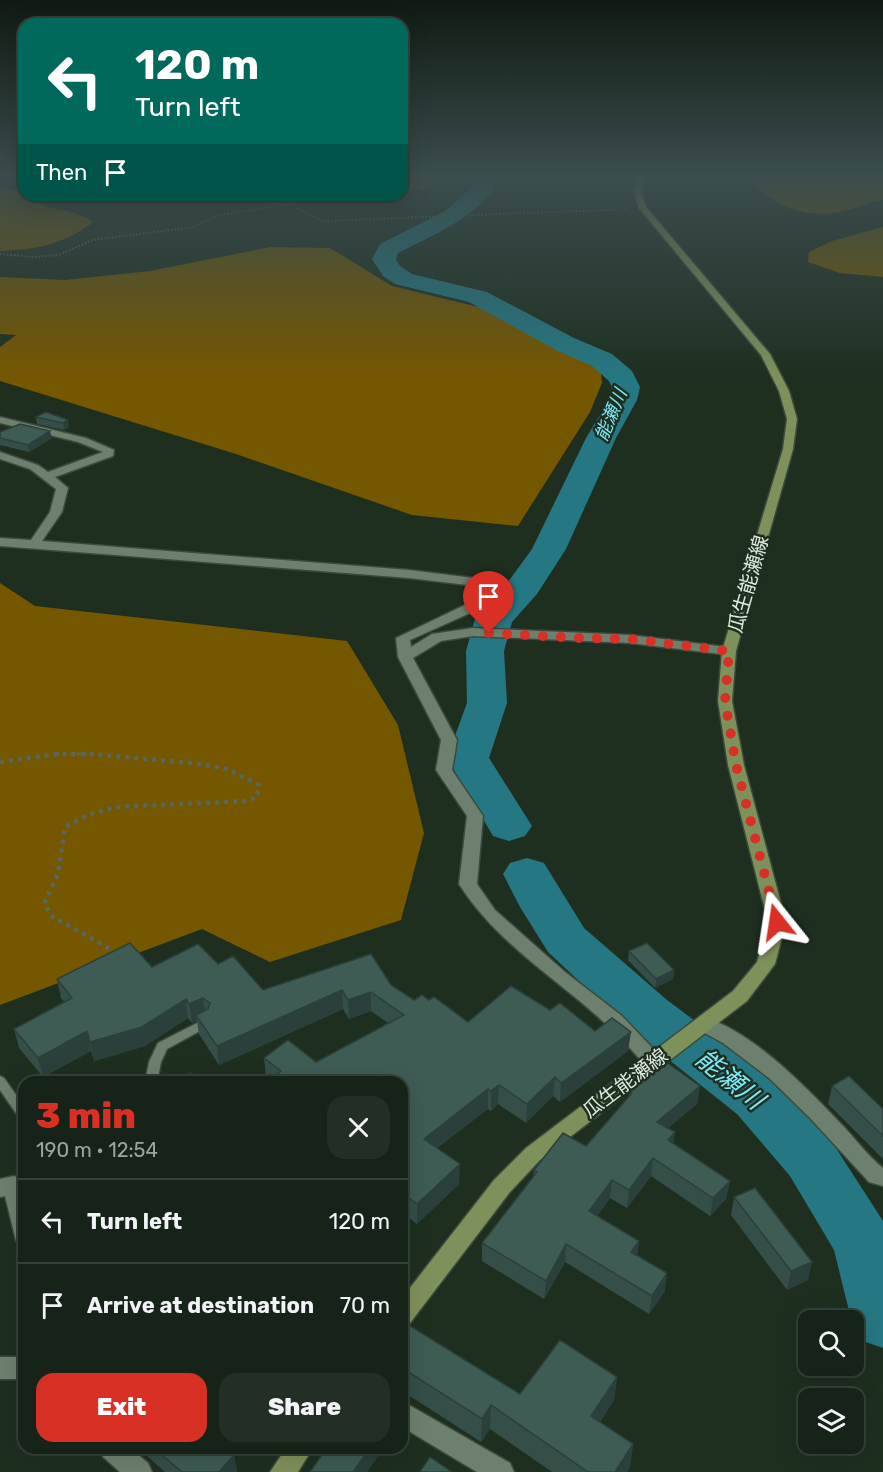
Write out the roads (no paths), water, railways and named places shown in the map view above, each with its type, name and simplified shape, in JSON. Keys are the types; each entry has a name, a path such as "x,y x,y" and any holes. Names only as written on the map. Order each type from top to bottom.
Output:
{"main road":[{"name":"瓜生能瀬線","path":"408,1303 502,1186 534,1154 740,996 766,964 777,922 736,765 725,701 729,651 788,449 792,419 784,391 765,354 672,243"},
{"path":"283,1472 296,1454"}],"street":[{"path":"0,420 82,440 109,450 109,454 102,458 47,476"},
{"path":"0,455 34,467 62,488 56,512 34,544"},
{"path":"0,542 397,573 493,584 474,606 403,638 405,657 449,740 444,770 475,816 468,884 489,914 559,976 615,1021 653,1061"},
{"path":"405,657 437,637 473,632 630,639 729,651"},
{"path":"704,1024 734,1038 783,1076 876,1176 883,1178"},
{"path":"13,1185 18,1207"},
{"path":"0,1368 18,1368"},
{"path":"408,1417 501,1472"},
{"path":"119,1454 139,1472"}],"lane":[{"path":"152,1076 162,1046 205,1023"},
{"path":"0,1081 18,1107"}],"waterway":[{"name":"能瀬川","path":"401,243 388,249 384,259 391,271 404,279 478,297 565,344 602,360 622,377 626,387 623,400 601,438 549,549 524,586 494,619 485,651 487,703 468,758 509,826"},
{"name":"能瀬川","path":"527,874 544,907 566,940 648,1014 757,1098 811,1159 864,1244 883,1319"}]}
